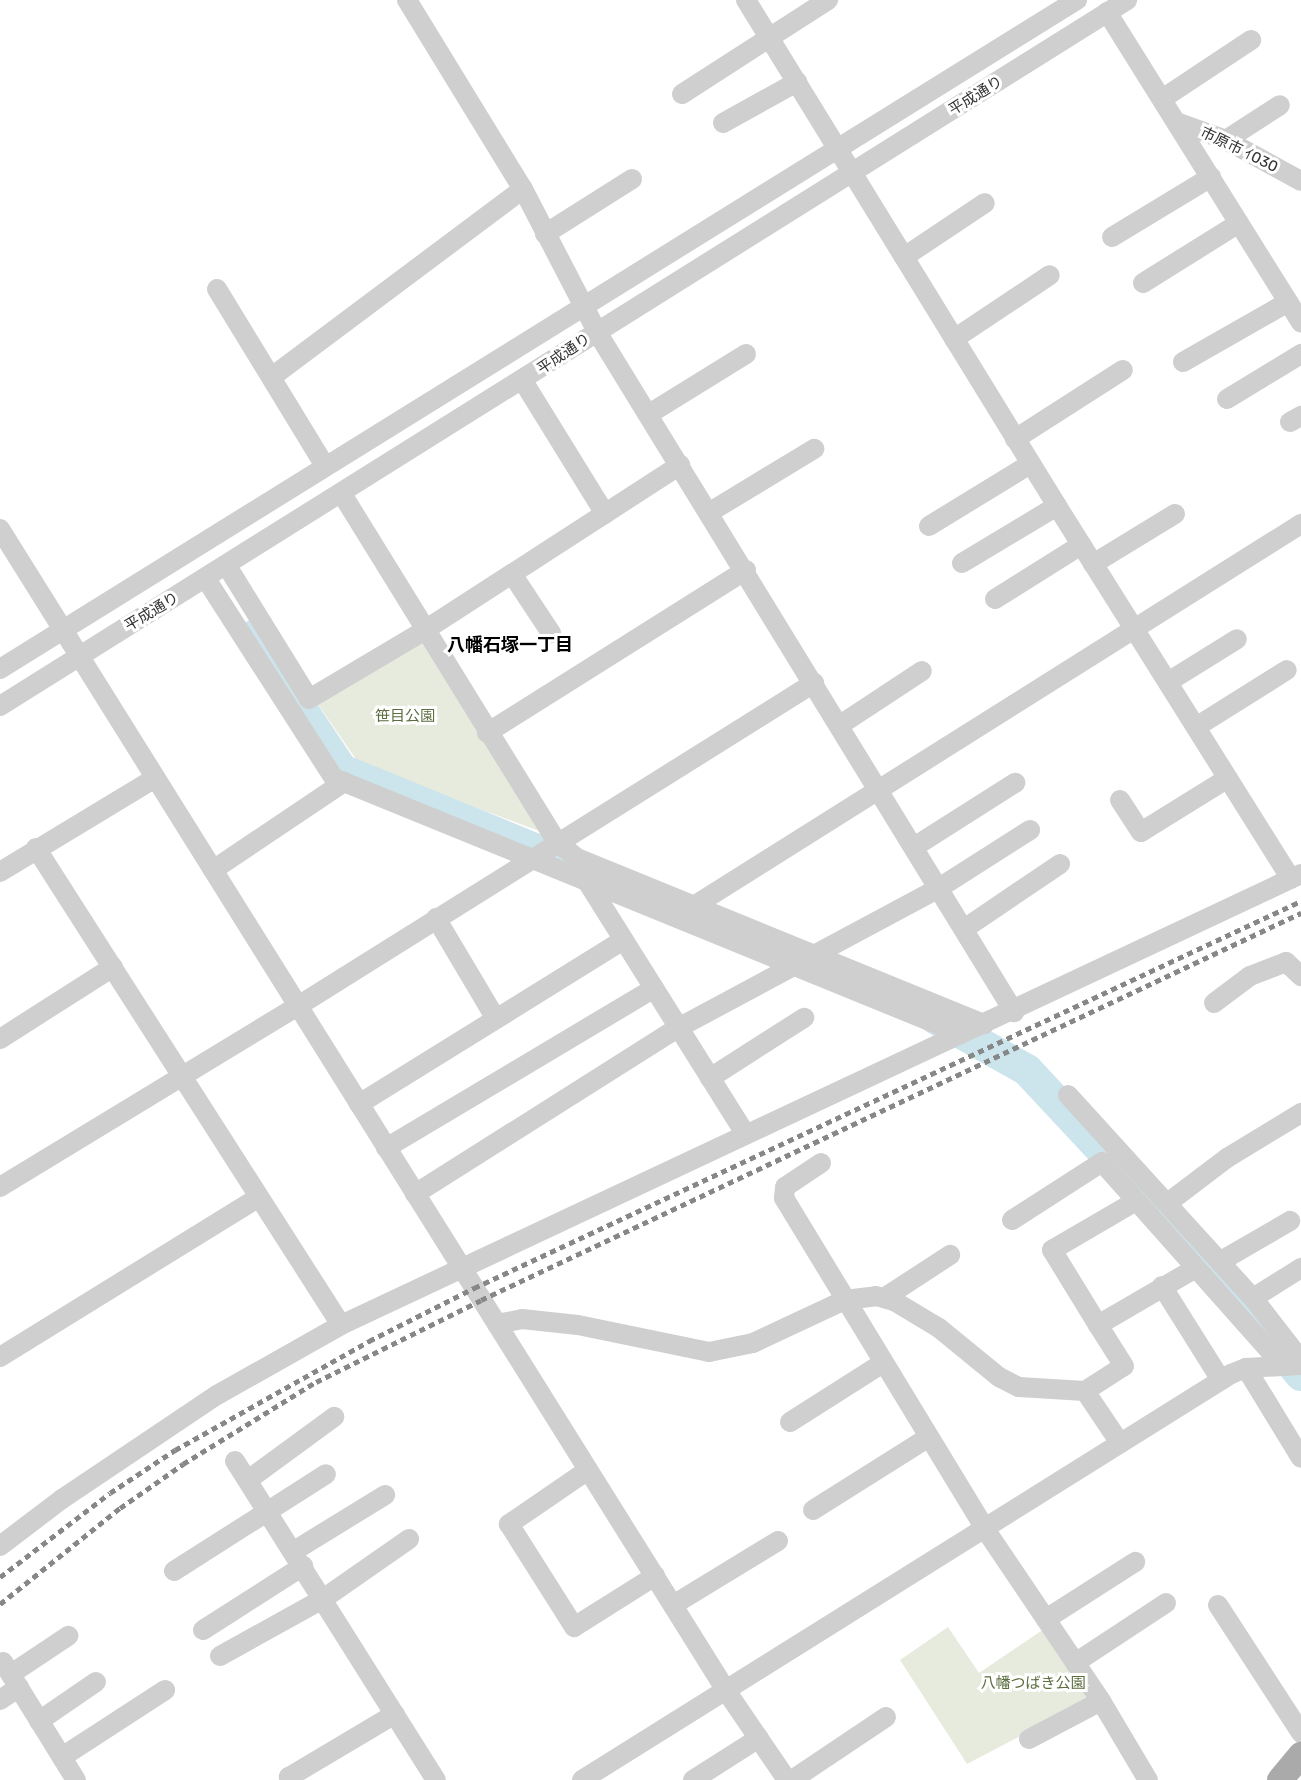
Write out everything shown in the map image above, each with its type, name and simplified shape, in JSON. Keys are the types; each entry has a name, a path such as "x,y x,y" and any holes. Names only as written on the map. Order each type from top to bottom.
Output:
{"main road":[{"path":"1280,1780 1301,1755"}],"street":[{"path":"407,0 523,189 597,332 746,570 1014,1012"},
{"path":"0,1546 62,1499 217,1395 341,1325 959,1034 1014,1012 1296,876 1228,778 1030,464 746,0"},
{"path":"681,94 828,0"},
{"name":"平成通り","path":"0,669 1077,0"},
{"name":"平成通り","path":"0,706 523,381 597,332 1127,0"},
{"path":"1107,12 1301,322"},
{"path":"1162,99 1251,40"},
{"path":"723,123 797,82"},
{"path":"1226,140 1280,105"},
{"name":"市原市 ｲ030","path":"1176,122 1226,140 1301,181"},
{"path":"1112,237 1211,177"},
{"path":"546,234 632,179"},
{"path":"273,376 523,189"},
{"path":"904,257 985,203"},
{"path":"1143,283 1239,223"},
{"path":"954,339 1050,275"},
{"path":"217,289 273,376 325,466"},
{"path":"1183,362 1288,302"},
{"path":"649,414 746,354"},
{"path":"1227,399 1301,354"},
{"path":"1015,439 1123,370"},
{"path":"523,381 605,514"},
{"path":"710,512 814,449"},
{"path":"929,526 1030,464"},
{"path":"227,566 309,699 425,630 680,465"},
{"path":"342,494 487,733 557,842 577,858 697,904 984,1024"},
{"path":"962,563 1057,506"},
{"path":"1093,564 1175,514"},
{"path":"697,904 1301,524"},
{"path":"0,529 727,1692 787,1780"},
{"path":"995,599 1081,545"},
{"path":"487,733 746,570"},
{"path":"512,574 551,633"},
{"path":"206,579 334,778 959,1034"},
{"path":"1168,682 1237,639"},
{"path":"1196,727 1287,670"},
{"path":"840,725 922,671"},
{"path":"0,1187 298,1006 531,858 814,683"},
{"path":"0,872 36,848 155,778"},
{"path":"1120,800 1141,832 1228,778"},
{"path":"213,870 344,782"},
{"path":"914,847 1014,783"},
{"path":"416,1194 678,1028 939,888 1030,830"},
{"path":"36,848 341,1325"},
{"path":"964,929 1060,864"},
{"path":"588,883 746,1135"},
{"path":"436,918 496,1019"},
{"path":"359,1104 623,940"},
{"path":"1214,1003 1250,976 1286,962 1301,976"},
{"path":"0,1039 112,967"},
{"path":"386,1148 654,988"},
{"path":"710,1078 804,1017"},
{"path":"1068,1095 1169,1202 1254,1298 1292,1364"},
{"path":"1169,1202 1227,1158 1301,1113"},
{"path":"1012,1220 1102,1162 1196,1268 1292,1364"},
{"path":"821,1163 784,1186 784,1198 985,1529 1101,1701 1148,1780"},
{"path":"0,1357 259,1197"},
{"path":"884,1298 939,1328 999,1377 1019,1388 1085,1391 1124,1366 1052,1250 1137,1201"},
{"path":"1221,1261 1290,1221"},
{"path":"497,1324 522,1319 578,1325 709,1352 753,1342 845,1300 884,1298 950,1255"},
{"path":"1098,1325 1196,1268"},
{"path":"1254,1298 1301,1268"},
{"path":"1162,1286 1221,1380"},
{"path":"790,1422 883,1363"},
{"path":"582,1780 727,1692 1221,1380 1246,1368 1292,1364"},
{"path":"1246,1368 1301,1458"},
{"path":"1085,1391 1120,1443"},
{"path":"248,1480 334,1418"},
{"path":"813,1510 929,1437"},
{"path":"235,1461 270,1513 436,1780"},
{"path":"588,1470 509,1524 574,1627 655,1576"},
{"path":"174,1571 270,1513 326,1474"},
{"path":"202,1630 385,1495"},
{"path":"220,1656 323,1599 409,1539"},
{"path":"673,1605 778,1541"},
{"path":"1046,1619 1135,1562"},
{"path":"1075,1663 1166,1603"},
{"path":"1218,1605 1301,1733"},
{"path":"0,1700 11,1675 68,1636"},
{"path":"11,1675 76,1780"},
{"path":"39,1720 96,1682"},
{"path":"62,1757 165,1690"},
{"path":"1029,1739 1101,1701"},
{"path":"291,1780 289,1777 395,1714"},
{"path":"792,1780 886,1717"},
{"path":"693,1780 759,1738"}],"green space":[{"name":"笹目公園","path":"424,635 547,834 360,765 315,700"},
{"name":"八幡つばき公園","path":"948,1627 979,1673 1044,1629 1091,1699 967,1764 900,1660"}],"waterway":[{"path":"253,636 342,770 605,878"},
{"path":"935,1018 1027,1070 1203,1259 1301,1375"}],"railway":[{"path":"0,1577 110,1493 175,1450 369,1341 474,1288 1301,901"},
{"path":"0,1604 120,1508 183,1464 316,1382 481,1300 1301,913"}],"district":[{"name":"八幡石塚一丁目","path":"510,645"}]}
